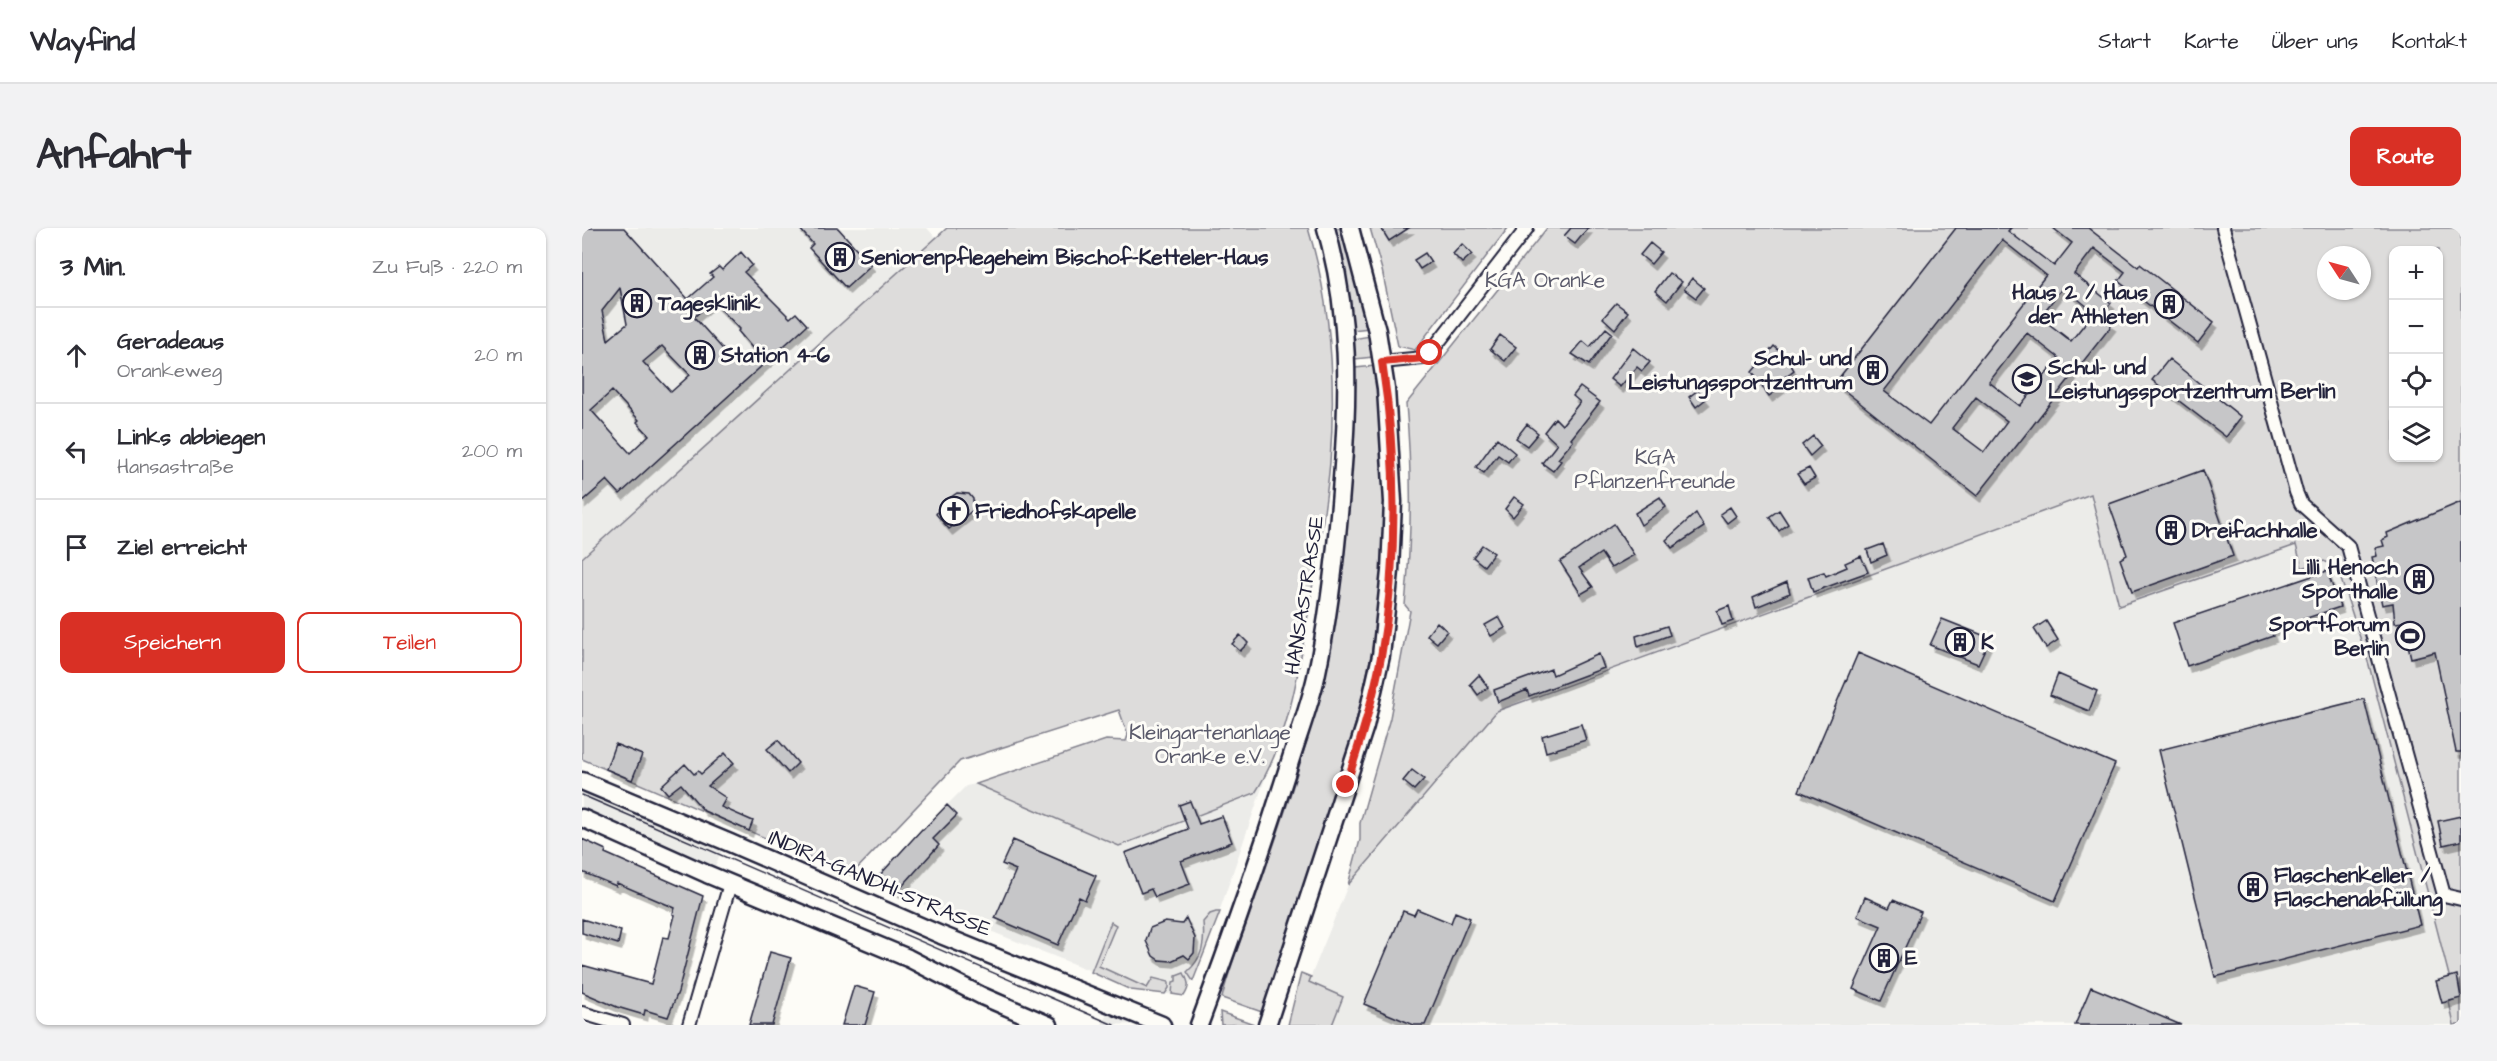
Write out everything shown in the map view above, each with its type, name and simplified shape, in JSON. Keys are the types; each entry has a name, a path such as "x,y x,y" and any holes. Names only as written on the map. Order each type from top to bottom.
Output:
{"main road":[{"name":"HANSASTRASSE","path":"1199,1025 1275,811 1315,679 1326,622 1339,517 1348,392 1346,335 1341,298 1326,228"},
{"path":"1267,1025 1365,726 1381,656 1390,572 1393,502 1390,435 1382,362 1365,282 1350,228"},
{"name":"INDIRA-GANDHI-STRASSE","path":"582,781 941,935 1161,1025"},
{"path":"582,818 730,884 908,958 982,996 1049,1025"}],"street":[{"path":"1382,362 1424,358 1430,353 1527,228"},
{"path":"2223,228 2296,492 2301,504 2348,546 2444,895 2461,899"},
{"path":"689,1025 730,884"},
{"path":"582,1013 623,1025"}],"shaded area":[{"path":"582,228 927,228 936,238 582,558"},
{"path":"2208,228 2119,606 2297,545 2302,567 2324,561 2337,567 2369,665 2455,1000 2449,1002 2454,1025 1332,1025 1343,997 1309,981 1348,885 1497,711 1919,557"},
{"path":"1266,776 1204,956 1184,996 1142,991 869,883 966,786 976,784 1119,846 1255,793"},
{"path":"582,789 723,847 714,869 582,809"},
{"path":"1107,1013 1139,1024 1102,1025"}],"green space":[{"name":"Kleingartenanlage Oranke e.V.","path":"947,228 1308,228 1327,314 1332,373 1332,433 1324,515 1292,700 1277,749 1255,793 1119,846 976,784 1106,740 1126,741 1128,735 1119,710 960,761 851,875 582,759 582,558"},
{"path":"1332,228 1345,228 1369,328 1352,330"},
{"name":"KGA Oranke","path":"1370,228 1508,228 1415,350 1398,346 1382,270"},
{"name":"KGA Pflanzenfreunde","path":"1547,228 2461,228 2461,1025 2454,1025 2449,1002 2455,999 2369,665 2337,567 2324,561 2302,568 2296,545 2119,606 2091,494 1497,711 1348,885 1360,840 1360,823 1390,718 1410,611 1405,605 1409,554 1409,454 1406,404"},
{"path":"1370,336 1373,357 1355,359 1352,339"},
{"path":"1375,366 1384,446 1386,499 1385,553 1378,617 1363,693 1343,768 1281,964 1262,1012 1222,998 1289,801 1319,692 1329,647 1344,554 1352,460 1355,368"},
{"path":"1220,912 1193,981 1187,972 1197,961 1202,950 1203,922 1210,914"},
{"path":"1111,922 1116,925 1099,966 1147,988 1153,978 1169,982 1169,988 1165,994 1131,990 1091,972"},
{"path":"1184,973 1188,985 1186,993 1184,996 1172,994 1176,976"},
{"path":"1301,973 1311,977 1309,982 1343,997 1332,1025 1288,1025"},
{"path":"1220,1012 1254,1024 1221,1025"}],"building":[{"path":"582,228 624,228 688,299 713,277 710,274 719,267 722,270 741,252 752,265 744,272 790,318 796,313 807,325 620,494 607,480 582,502","holes":["620,288 627,324 608,340 602,311","713,301 740,329 738,331 754,350 738,366 694,317","662,346 690,375 671,392 643,362","612,391 639,420 637,422 649,435 630,453 591,410"]},
{"name":"Seniorenpflegeheim Bischof-Ketteler-Haus","path":"799,228 838,228 871,265 846,288 809,248 813,244"},
{"path":"1381,228 1409,228 1389,241"},
{"path":"1571,228 1588,228 1575,244 1564,236"},
{"name":"Schul- und Leistungssportzentrum","path":"1956,228 2011,228 2008,231 2054,266 2072,243 2053,228 2088,228 2138,267 2140,264 2214,322 2198,343 2118,281 2125,272 2094,248 2074,274 2111,303 2100,316 2112,325 1977,496 1835,383","holes":["2002,240 2046,275 1929,425 1884,391","2063,287 2094,312 2071,341 2040,317","2027,333 2059,358 2020,406 1989,382","1976,397 2007,421 1984,452 1952,428"]},
{"path":"1650,243 1661,252 1651,264 1640,255"},
{"path":"1462,244 1472,254 1462,263 1453,254"},
{"path":"1425,253 1431,262 1420,269 1414,260"},
{"path":"1669,273 1682,282 1667,301 1655,291"},
{"path":"1692,278 1704,288 1696,298 1684,289"},
{"path":"1616,303 1628,312 1615,329 1603,318"},
{"path":"1606,328 1612,333 1589,365 1572,354 1583,341 1590,347"},
{"path":"1500,335 1516,347 1505,361 1490,349"},
{"path":"1774,346 1786,357 1794,370 1778,382 1781,387 1769,396 1752,372"},
{"path":"1633,348 1650,362 1642,371 1637,367 1620,387 1610,379"},
{"path":"2169,359 2241,417 2226,437 2152,380"},
{"path":"1580,387 1600,402 1571,439 1573,441 1558,459 1561,461 1553,471 1542,463 1557,444 1544,432 1555,418 1562,425 1580,402 1573,396"},
{"path":"1698,390 1706,399 1696,407 1689,397"},
{"path":"1527,424 1538,433 1527,446 1516,438"},
{"path":"1813,436 1821,446 1810,456 1802,445"},
{"path":"1497,438 1515,453 1508,462 1498,455 1484,473 1476,467"},
{"path":"1809,468 1815,478 1804,484 1797,474"},
{"name":"Dreifachhalle","path":"2203,470 2233,556 2132,592 2120,559 2127,555 2109,504"},
{"path":"957,493 969,494 973,499 973,510 949,529 936,514 944,502"},
{"path":"1514,497 1524,504 1513,517 1505,509"},
{"path":"1660,497 1666,507 1641,525 1635,513"},
{"name":"Lilli Henoch Sporthalle","path":"2461,502 2461,752 2456,752 2435,652 2411,658 2403,622 2395,623 2393,603 2382,605 2372,557 2377,556 2375,548 2384,546 2382,540 2388,537 2387,533"},
{"path":"1730,507 1736,516 1727,523 1720,514"},
{"path":"1779,510 1788,524 1779,531 1769,517"},
{"path":"1696,513 1704,527 1672,548 1666,540"},
{"path":"1614,524 1634,555 1611,568 1601,553 1579,568 1593,587 1581,594 1560,562"},
{"path":"1883,544 1887,555 1871,562 1867,550"},
{"path":"1482,545 1494,553 1484,566 1473,557"},
{"path":"1861,556 1868,572 1813,592 1808,577 1824,572 1826,576 1847,567 1845,563"},
{"path":"2327,571 2340,607 2271,630 2273,636 2187,666 2173,623"},
{"path":"1787,582 1790,593 1756,607 1753,597"},
{"path":"1729,606 1733,621 1722,625 1717,611"},
{"path":"1499,617 1505,628 1491,636 1485,625"},
{"name":"K","path":"1942,619 1990,638 1978,664 1930,645"},
{"path":"2046,621 2058,640 2046,648 2034,629"},
{"path":"1437,622 1447,631 1437,643 1427,635"},
{"path":"1667,626 1670,635 1638,647 1636,636"},
{"path":"1240,635 1248,643 1240,651 1232,644"},
{"path":"1858,653 2115,764 2055,901 1799,791"},
{"path":"1599,654 1604,668 1529,696 1527,690 1498,702 1494,690 1551,669 1553,675"},
{"path":"2058,674 2097,691 2089,711 2050,695"},
{"path":"1479,675 1488,687 1478,695 1470,684"},
{"path":"2364,699 2420,925 2215,977 2159,750"},
{"path":"1581,724 1586,740 1546,752 1542,736"},
{"path":"778,740 798,763 788,773 767,749"},
{"path":"615,744 642,755 632,780 606,769"},
{"path":"725,753 734,763 708,786 726,798 721,807 753,821 749,831 704,811 681,784 668,794 661,786 685,764 694,774 698,771 701,774"},
{"path":"1412,770 1424,779 1414,790 1403,781"},
{"path":"1190,801 1199,824 1222,816 1232,842 1181,861 1190,884 1155,897 1151,889 1141,893 1125,853 1188,829 1179,805"},
{"path":"947,805 957,815 933,839 939,845 897,892 879,876"},
{"path":"2461,816 2461,841 2443,845 2438,821"},
{"path":"582,839 606,850 605,853 703,896 678,992 668,1017 645,1010 644,1015 617,1007 582,992 582,965 651,984 663,937 669,938 675,908 617,883 616,886 582,872"},
{"path":"1013,840 1096,876 1085,900 1079,897 1058,945 995,918 1016,870 1002,864"},
{"name":"E","path":"1865,897 1889,908 1893,900 1921,912 1881,1001 1853,989 1881,926 1857,916"},
{"path":"1417,909 1451,923 1455,912 1470,918 1425,1025 1414,1025 1364,1004 1403,911 1414,915"},
{"path":"1186,918 1195,938 1194,953 1189,959 1184,955 1171,961 1159,960 1153,956 1146,941 1150,928 1165,922 1182,924"},
{"path":"582,919 621,931 618,944 582,933"},
{"path":"770,952 791,958 772,1025 749,1025"},
{"path":"2457,975 2461,998 2442,1003 2436,981"},
{"path":"854,986 875,992 865,1025 842,1025"},
{"path":"2091,987 2127,1002 2181,1025 2075,1025"}],"tram line":[{"path":"582,795 1114,1025"}],"place":[{"name":"Seniorenpflegeheim Bischof-Ketteler-Haus","path":"840,257"},
{"name":"Tagesklinik","path":"637,303"},
{"name":"Haus 2 / Haus der Athleten","path":"2169,304"},
{"name":"Station 4-6","path":"700,355"},
{"name":"Schul- und Leistungssportzentrum","path":"1873,370"},
{"name":"Schul- und Leistungssportzentrum Berlin","path":"2027,379"},
{"name":"Friedhofskapelle","path":"954,511"},
{"name":"Dreifachhalle","path":"2171,530"},
{"name":"Lilli Henoch Sporthalle","path":"2419,579"},
{"name":"Sportforum Berlin","path":"2410,636"},
{"name":"K","path":"1960,642"},
{"name":"Flaschenkeller / Flaschenabfüllung","path":"2253,887"},
{"name":"E","path":"1884,958"}],"route":[{"path":"1346,785 1365,726 1381,656 1390,572 1393,502 1390,435 1382,362 1424,358 1430,353"}]}
